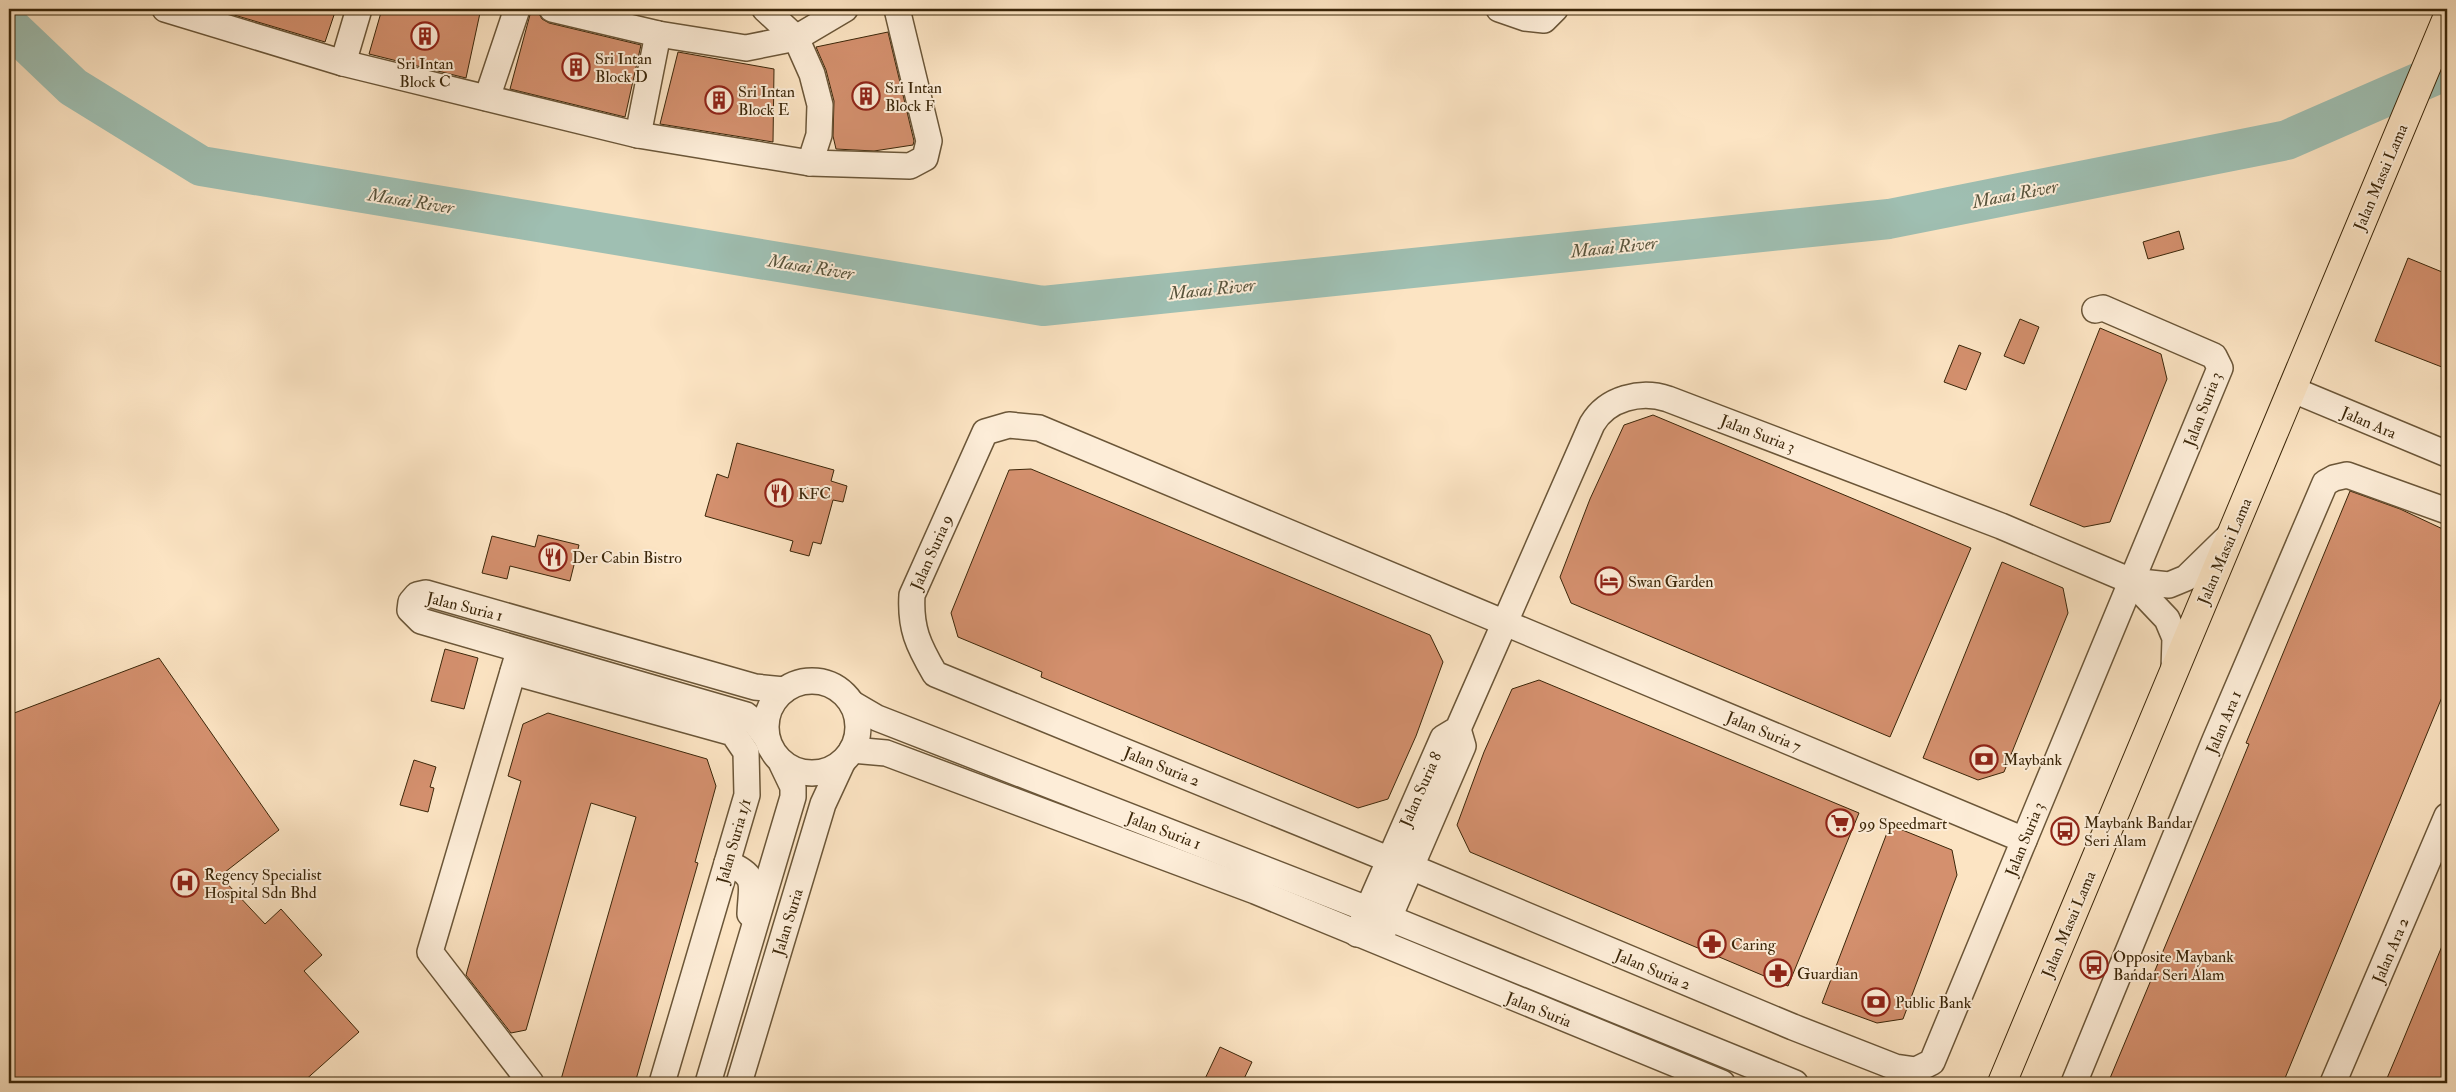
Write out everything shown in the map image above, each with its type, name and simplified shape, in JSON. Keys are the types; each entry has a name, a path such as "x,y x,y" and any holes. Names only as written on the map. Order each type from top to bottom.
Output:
{"main road":[{"name":"Jalan Masai Lama","path":"2002,1083 2447,18"}],"street":[{"path":"342,63 359,9"},
{"path":"487,98 517,9"},
{"path":"552,9 658,34 746,48 796,38 845,9"},
{"path":"765,9 796,38 812,74 820,104 819,135 810,163"},
{"path":"180,11 342,63 638,134 810,163 910,166 925,158 929,141 897,9"},
{"path":"1500,9 1525,18 1550,14"},
{"path":"638,134 658,34"},
{"name":"Jalan Suria 3","path":"1896,1068 1916,1070 1932,1062 2220,368 2214,356 2103,308 2095,310"},
{"name":"Jalan Ara","path":"2291,389 2447,454"},
{"name":"Jalan Suria 3","path":"1504,622 1596,417 1612,403 1632,396 1652,394 2001,526 2131,580 2169,585 2186,578 2231,535"},
{"name":"Jalan Suria 7","path":"985,432 1009,425 1039,428 2024,840"},
{"name":"Jalan Suria 9","path":"935,674 917,645 911,615 912,594 985,432"},
{"name":"Jalan Ara 1","path":"2074,1083 2211,750 2325,483 2334,478 2347,476 2447,510"},
{"path":"2131,580 2167,619 2175,638 2174,671"},
{"name":"Jalan Suria 1","path":"766,737 756,722 746,715 516,661 422,622 410,610 411,602 417,595 426,593 755,687 784,690"},
{"path":"528,622 430,952 531,1083"},
{"name":"Jalan Suria 8","path":"1367,939 1400,863 1443,738 1458,729 1504,622"},
{"name":"Jalan Suria 1/1","path":"516,661 733,734 746,752 747,795 662,1083"},
{"name":"Jalan Suria 2","path":"935,674 1400,863 1896,1068"},
{"path":"816,680 830,684 842,691 852,704 858,719 858,735 847,757 828,771 812,774 796,771 782,764 772,752 766,737 765,721 769,707 784,690 802,681 816,680"},
{"name":"Jalan Suria 1","path":"852,704 877,718 1476,953"},
{"name":"Jalan Suria 1","path":"847,757 886,753 1255,892 1367,939"},
{"name":"Jalan Suria","path":"739,1083 823,804 847,757"},
{"name":"Jalan Suria","path":"708,1083 793,796 793,787 782,764"},
{"name":"Jalan Ara 2","path":"2333,1083 2447,816"},
{"path":"727,863 746,871 751,883 748,948"},
{"name":"Jalan Suria","path":"1367,939 1722,1083"},
{"name":"Jalan Suria","path":"1476,953 1795,1083"}],"building":[{"path":"214,9 336,9 325,42"},
{"name":"Sri Intan Block C","path":"382,9 462,9 480,13 466,78 369,54"},
{"name":"Sri Intan Block D","path":"531,11 538,12 542,19 549,23 641,45 625,117 510,89"},
{"name":"Sri Intan Block F","path":"888,32 914,141 913,145 874,151 836,149 833,136 834,101 826,70 816,47"},
{"name":"Sri Intan Block E","path":"678,52 774,69 773,142 660,124"},
{"path":"2179,231 2184,249 2148,259 2143,242"},
{"path":"2408,258 2447,274 2447,369 2375,341"},
{"path":"2020,319 2039,327 2024,364 2004,356"},
{"path":"2100,328 2161,354 2167,379 2110,522 2084,527 2030,505"},
{"path":"1959,345 1981,353 1966,390 1944,382"},
{"path":"1653,415 1971,548 1890,737 1571,603 1560,577 1590,499 1624,425"},
{"name":"KFC","path":"737,443 834,470 831,481 847,486 843,502 833,500 821,544 813,542 809,556 790,551 793,541 705,516 717,474 728,478"},
{"path":"1031,469 1430,635 1443,662 1416,736 1388,799 1358,808 1041,677 1042,672 958,637 951,613 1009,470"},
{"path":"2350,491 2400,509 2447,531 2447,685 2283,1083 2108,1083 2249,744 2246,743"},
{"path":"538,535 579,545 570,581 510,566 507,579 482,573 492,536 535,547"},
{"path":"2002,562 2063,588 2068,613 2004,772 1978,780 1923,758"},
{"path":"445,649 478,658 464,709 431,701"},
{"name":"Regency Specialist Hospital Sdn Bhd","path":"159,658 279,830 220,876 265,924 281,909 322,955 304,971 359,1032 302,1083 9,1083 9,715"},
{"path":"1539,680 1859,813 1788,986 1470,852 1457,825 1484,752 1512,689"},
{"path":"548,713 707,759 716,786 695,862 698,863 635,1083 560,1083 636,817 591,803 526,1030 511,1033 466,975 521,781 508,776 523,724"},
{"path":"414,760 436,767 430,787 434,788 428,812 400,805"},
{"path":"1890,825 1952,850 1957,875 1903,1019 1877,1023 1822,1003"},
{"path":"2447,934 2447,1083 2385,1083 2399,1050"},
{"path":"1220,1047 1252,1062 1242,1083 1203,1083"}],"waterway":[{"name":"Masai River","path":"9,26 73,87 201,166 1043,306 1889,219 2287,140 2447,70"}],"place":[{"name":"Sri Intan Block C","path":"425,36"},
{"name":"Sri Intan Block D","path":"576,67"},
{"name":"Sri Intan Block F","path":"866,96"},
{"name":"Sri Intan Block E","path":"719,100"},
{"name":"KFC","path":"779,493"},
{"name":"Der Cabin Bistro","path":"553,557"},
{"name":"Swan Garden","path":"1609,581"},
{"name":"Maybank","path":"1984,759"},
{"name":"99 Speedmart","path":"1840,823"},
{"name":"Maybank Bandar Seri Alam","path":"2065,831"},
{"name":"Regency Specialist Hospital Sdn Bhd","path":"185,883"},
{"name":"Caring","path":"1712,944"},
{"name":"Opposite Maybank Bandar Seri Alam","path":"2094,965"},
{"name":"Guardian","path":"1778,973"},
{"name":"Public Bank","path":"1876,1002"}]}
